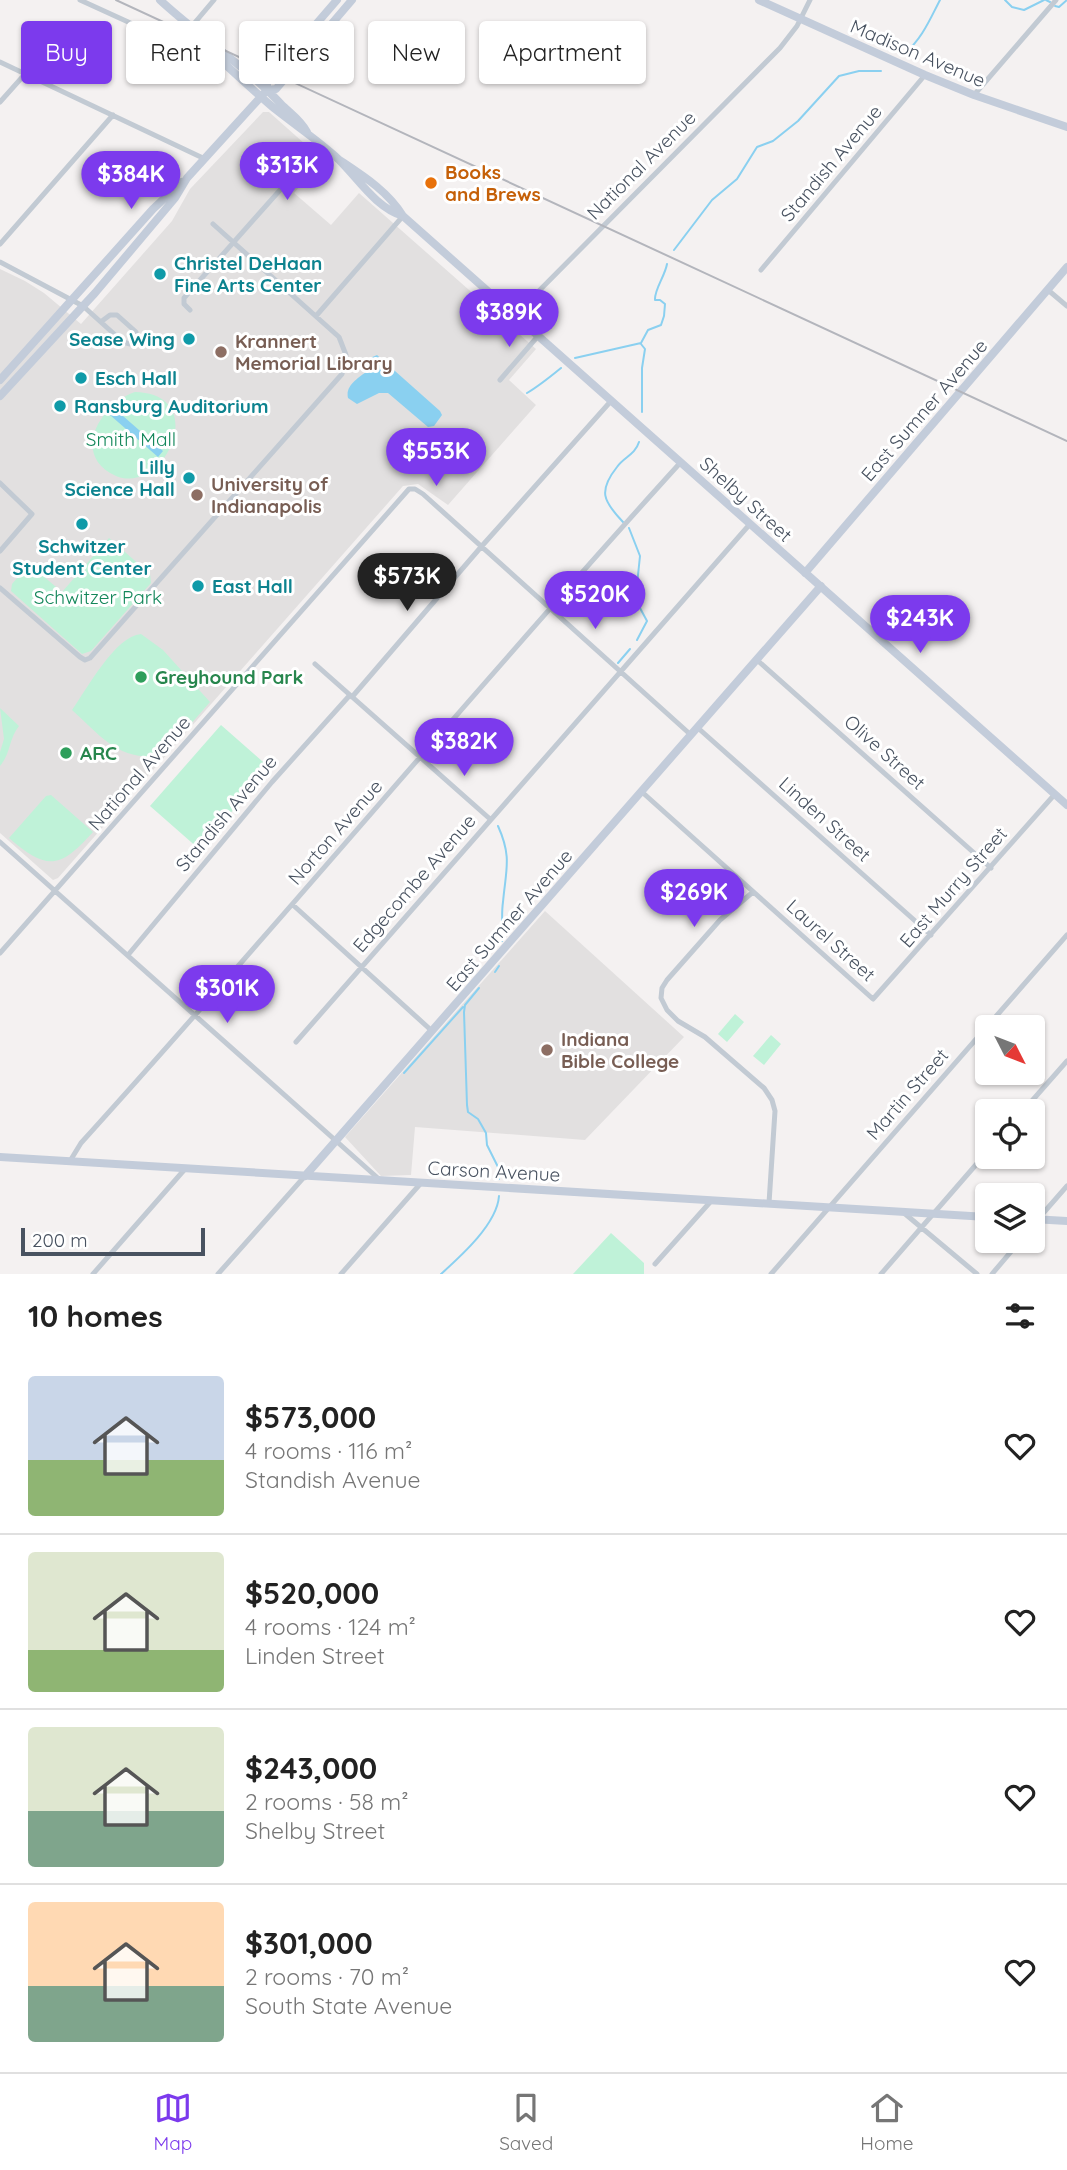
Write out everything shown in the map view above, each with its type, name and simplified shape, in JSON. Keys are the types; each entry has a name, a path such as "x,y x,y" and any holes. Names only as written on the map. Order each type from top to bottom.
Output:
{"main road":[{"name":"Shelby Street","path":"160,0 183,21"},
{"path":"0,396 161,200 187,178 264,93 267,81 337,0"},
{"path":"264,93 276,89 352,0"},
{"name":"Madison Avenue","path":"759,0 925,75 1067,127"},
{"name":"Shelby Street","path":"225,61 303,124 307,132 338,159 397,205 403,216 1067,805"},
{"path":"0,380 78,303 175,198 187,178"},
{"name":"East Sumner Avenue","path":"805,573 1067,267"},
{"name":"East Sumner Avenue","path":"305,1176 821,586"},
{"name":"Carson Avenue","path":"0,1157 975,1216"},
{"path":"1045,1222 1067,1221"}],"street":[{"path":"80,0 126,21"},
{"path":"195,21 214,0"},
{"name":"National Avenue","path":"515,316 780,48 810,0"},
{"path":"974,95 1056,0"},
{"path":"0,62 21,72"},
{"name":"Standish Avenue","path":"761,270 925,75"},
{"path":"0,102 21,78"},
{"path":"46,84 205,159"},
{"path":"0,244 113,115"},
{"path":"190,310 184,303 184,298 321,144"},
{"path":"316,316 403,216"},
{"path":"0,587 83,660 90,659 342,374 347,358 343,342 213,224"},
{"path":"0,262 78,303 125,343 131,344 136,340 136,332 117,315 112,314 102,321"},
{"path":"1048,289 1067,306"},
{"path":"500,380 538,336"},
{"name":"Standish Avenue","path":"128,955 272,782 611,401"},
{"name":"Norton Avenue","path":"69,1161 81,1143 197,1015 420,757 681,462"},
{"path":"0,483 32,513 0,551"},
{"name":"National Avenue","path":"0,953 403,494 412,488"},
{"name":"Linden Street","path":"412,488 423,494 621,672 932,935"},
{"name":"Edgecombe Avenue","path":"296,1042 750,524"},
{"name":"Olive Street","path":"757,660 991,867"},
{"path":"315,664 491,819"},
{"name":"Laurel Street","path":"642,792 873,999"},
{"name":"East Murry Street","path":"873,999 1055,794"},
{"path":"0,842 380,1180"},
{"path":"753,892 718,922 662,988 662,1000 668,1011 686,1027 709,1040 764,1088 772,1100 775,1111 769,1203"},
{"path":"293,905 432,1031"},
{"name":"Martin Street","path":"771,1274 1067,935"},
{"path":"1034,1099 1067,1061"},
{"path":"881,1274 975,1166"},
{"path":"93,1274 185,1168"},
{"name":"East Sumner Avenue","path":"218,1274 305,1176"},
{"path":"344,1273 421,1183"},
{"path":"1045,1210 1067,1186"},
{"path":"655,1264 712,1200"},
{"path":"904,1213 976,1274"},
{"path":"992,1274 1010,1253"}],"shaded area":[{"name":"University of Indianapolis","path":"263,112 269,112 323,160 294,193 331,225 359,193 536,349 509,380 536,405 448,505 418,484 403,486 58,878 53,880 0,833 0,269 44,293 81,324 172,221 190,189"},
{"path":"545,911 684,1037 585,1140 415,1127 411,1175 381,1176 345,1137"}],"green space":[{"name":"Smith Mall","path":"135,392 158,397 171,409 175,425 172,442 163,459 150,472 134,478 116,476 102,467 95,456 95,431 111,407"},
{"name":"Schwitzer Park","path":"109,538 150,574 151,583 91,651 82,654 11,591 12,584 29,564 62,592"},
{"name":"Greyhound Park","path":"141,634 163,650 210,702 163,756 147,757 123,751 103,738 72,710 112,653 131,637"},
{"path":"0,708 19,726 0,766 4,739"},
{"path":"221,725 270,768 199,849 150,806"},
{"path":"51,795 93,832 71,853 53,861 34,856 9,838 46,796"},
{"path":"735,1014 744,1022 727,1042 718,1034"},
{"path":"771,1035 781,1044 764,1065 753,1056"},
{"path":"611,1233 644,1263 644,1274 573,1274"}],"water":[{"path":"377,355 440,411 442,415 434,426 428,427 388,393 379,393 357,404 348,398 351,386 367,371 370,358"},
{"path":"115,409 163,451 158,457 110,415"}],"waterway":[{"path":"905,53 921,35 940,0"},
{"path":"1005,0 1012,7 1024,10 1044,0"},
{"path":"1046,0 1050,2"},
{"path":"1055,6 1059,7 1067,0"},
{"path":"674,250 712,200 737,179 757,147 773,141 798,121 839,76 859,71 881,71"},
{"path":"641,343 648,330 661,325 664,316 665,304 655,300 655,296 667,264"},
{"path":"575,358 641,343"},
{"path":"641,344 645,349 642,412"},
{"path":"527,393 561,368"},
{"path":"623,522 607,502 605,489 611,475 635,450 639,442"},
{"path":"629,528 640,556 636,594 647,621 637,640"},
{"path":"618,663 630,649"},
{"path":"498,826 507,863 502,907 502,941"},
{"path":"495,972 499,966"},
{"path":"479,988 465,1005 464,1012 467,1105 468,1112 478,1119 486,1133 487,1145 498,1167 499,1179"},
{"path":"404,1073 463,1007"},
{"path":"441,1274 468,1249 485,1228 497,1207 499,1196"}],"railway":[{"path":"116,0 1067,441"}],"place":[{"name":"Books and Brews","path":"431,183"},
{"name":"Christel DeHaan Fine Arts Center","path":"160,274"},
{"name":"Sease Wing","path":"189,339"},
{"name":"Krannert Memorial Library","path":"221,352"},
{"name":"Esch Hall","path":"81,378"},
{"name":"Ransburg Auditorium","path":"60,406"},
{"name":"Lilly Science Hall","path":"189,478"},
{"name":"University of Indianapolis","path":"197,495"},
{"name":"Schwitzer Student Center","path":"82,524"},
{"name":"East Hall","path":"198,586"},
{"name":"Greyhound Park","path":"141,677"},
{"name":"ARC","path":"66,753"},
{"name":"Indiana Bible College","path":"547,1050"}]}
